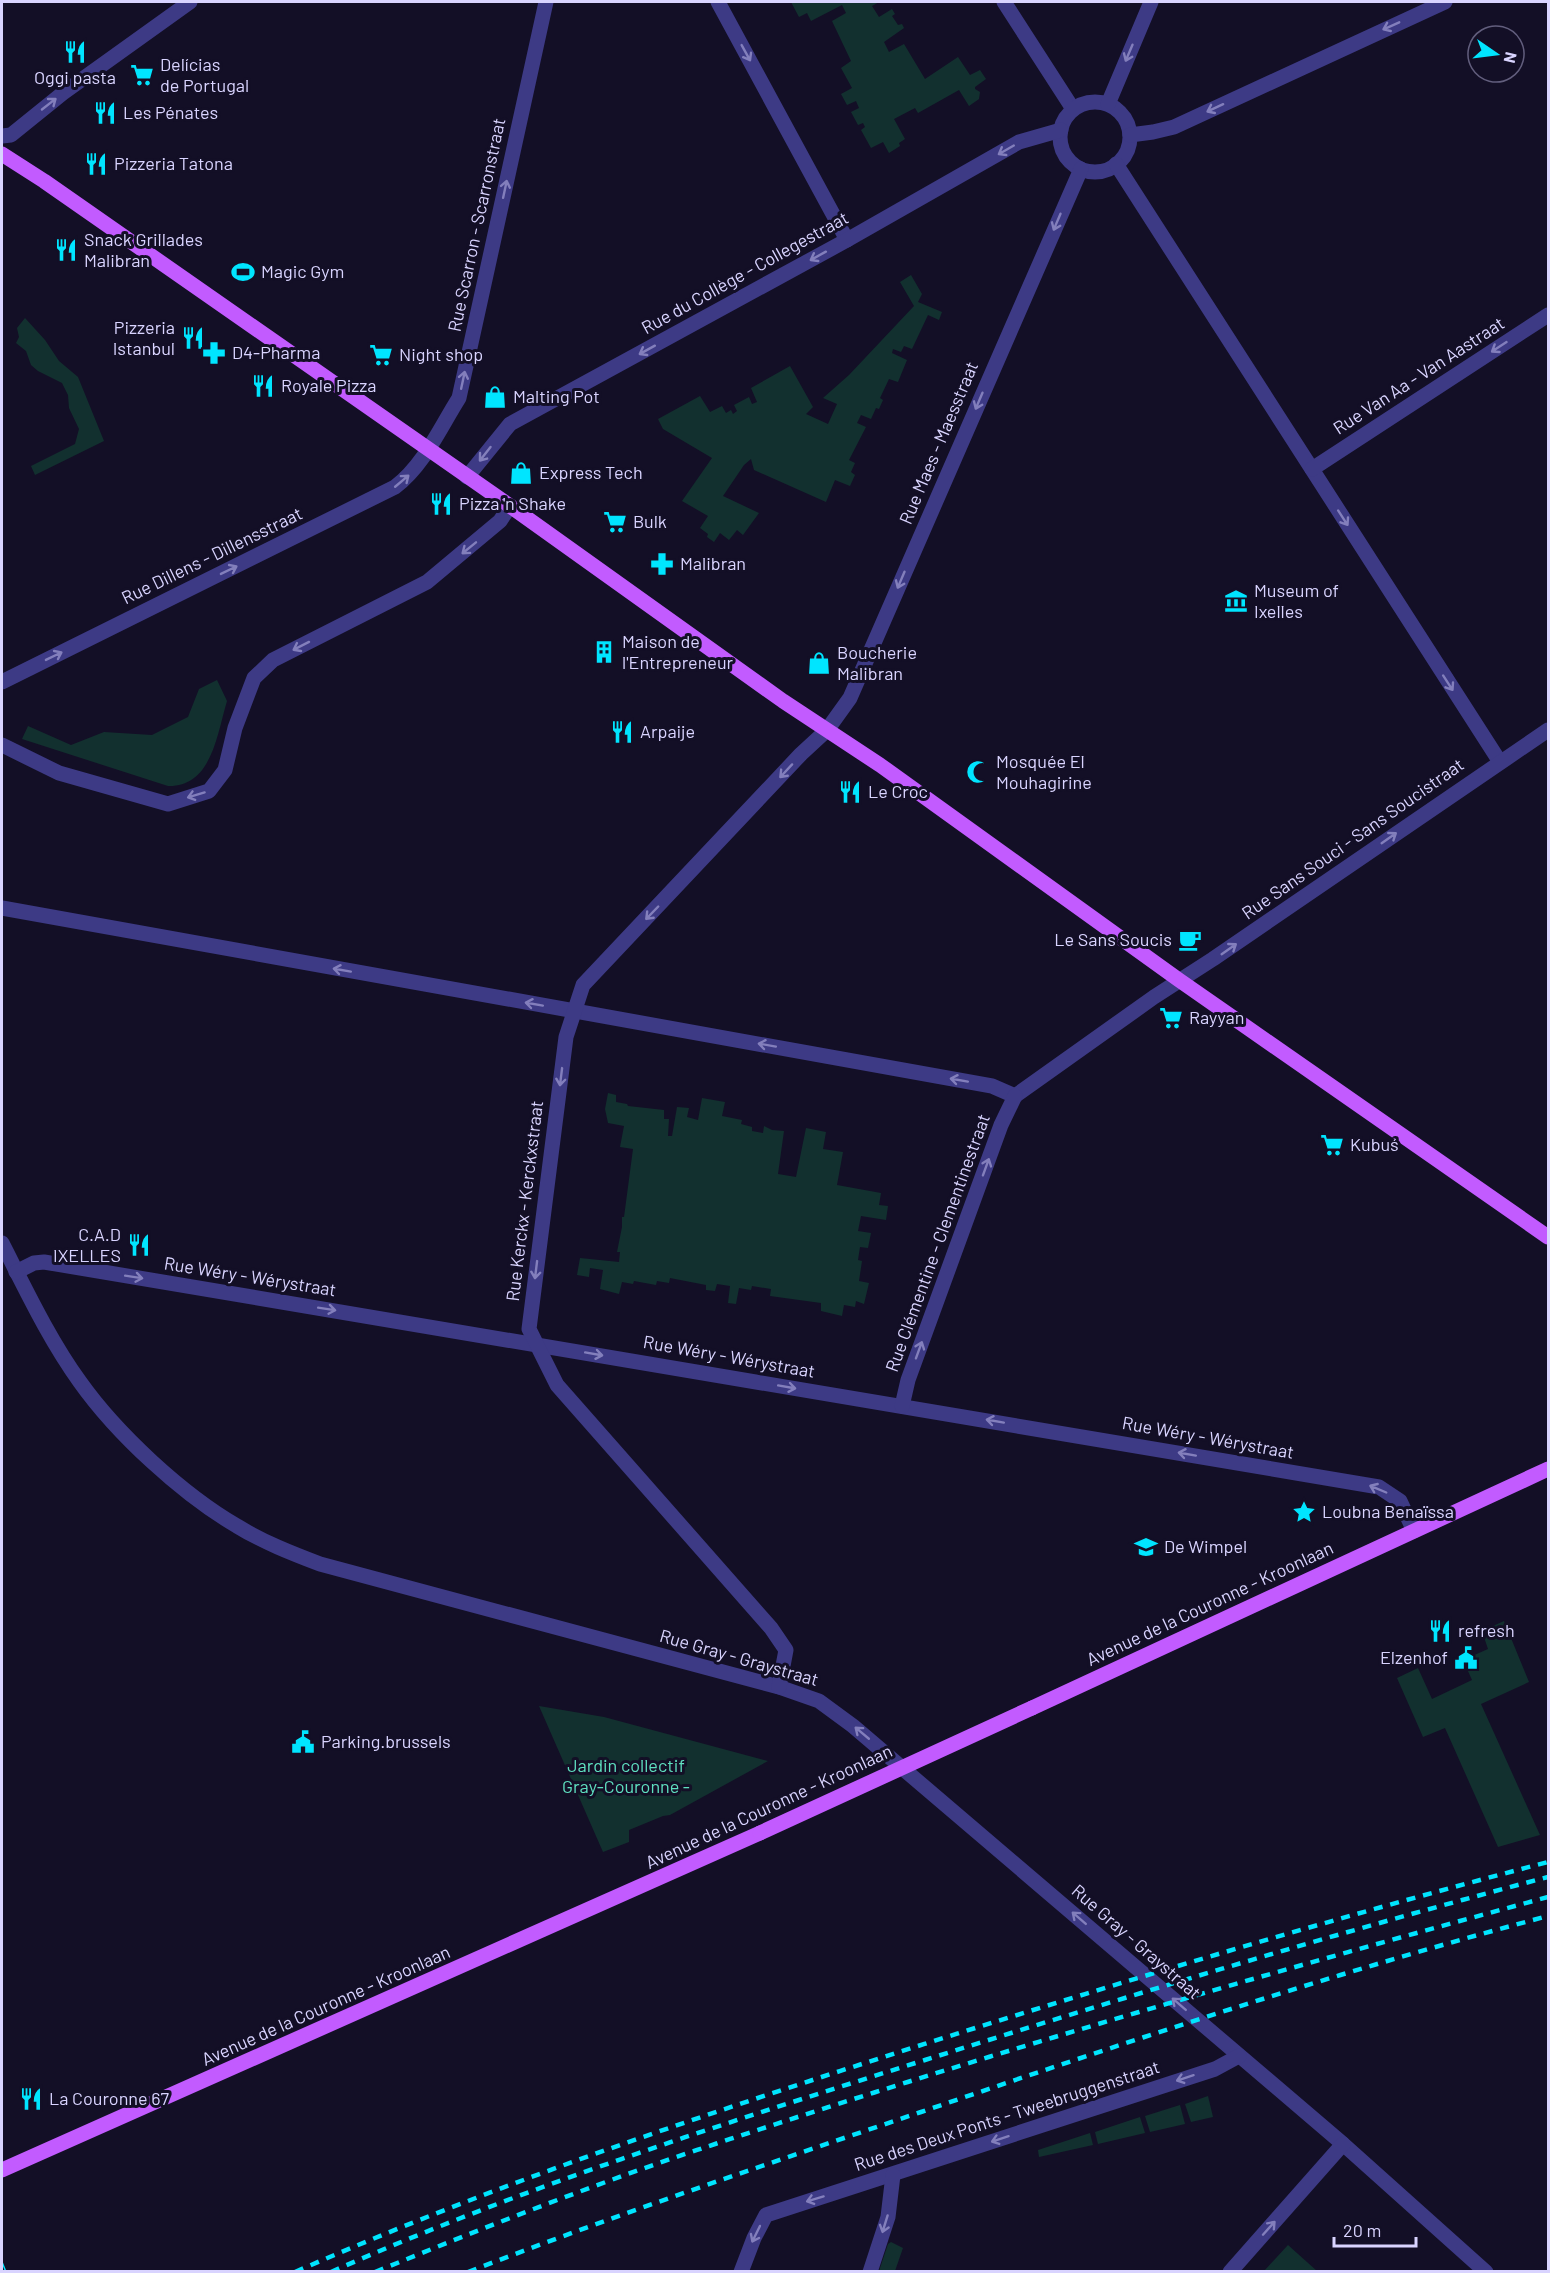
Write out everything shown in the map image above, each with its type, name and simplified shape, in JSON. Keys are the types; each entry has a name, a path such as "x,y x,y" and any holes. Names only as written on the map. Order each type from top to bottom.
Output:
{"main road":[{"path":"2,154 44,181 880,765 1179,980 1548,1237"},
{"name":"Avenue de la Couronne - Kroonlaan","path":"2,2170 760,1833 1548,1469"}],"street":[{"path":"2,136 11,135 63,93 190,2"},
{"name":"Rue Scarron - Scarronstraat","path":"428,450 459,398 546,2"},
{"path":"717,2 847,240"},
{"path":"1004,2 1073,109"},
{"path":"1108,104 1151,2"},
{"path":"1130,135 1174,127 1445,2"},
{"path":"1090,102 1108,104 1123,117 1130,135 1124,156 1116,164 1099,171 1081,169 1064,153 1060,142 1060,130 1067,115 1073,109 1090,102"},
{"name":"Rue du Collège - Collegestraat","path":"467,477 510,424 847,240 1019,142 1060,130"},
{"path":"1116,164 1500,762"},
{"name":"Rue Maes - Maesstraat","path":"827,730 850,698 1081,169"},
{"name":"Rue Van Aa - Van Aastraat","path":"1312,469 1548,315"},
{"name":"Rue Dillens - Dillensstraat","path":"2,682 395,487 407,478 428,450"},
{"path":"2,745 59,773 168,804 209,791 225,770 235,728 254,678 273,660 427,582 500,521 510,506"},
{"name":"Rue Kerckx - Kerckxstraat","path":"779,1687 786,1650 771,1628 557,1385 529,1329 566,1037 583,985 801,754 827,730"},
{"name":"Rue Sans Souci - Sans Soucistraat","path":"1015,1096 1179,980 1214,959 1548,730"},
{"path":"2,908 992,1086 1015,1096"},
{"name":"Rue Clémentine - Clementinestraat","path":"902,1406 916,1357 1001,1125 1015,1096"},
{"name":"Rue Gray - Graystraat","path":"2,1243 54,1341 80,1382 108,1418 194,1497 236,1526 277,1547 320,1564 779,1687 819,1701 853,1726 1343,2144 1486,2271"},
{"name":"Rue Wéry - Wérystraat","path":"16,1272 34,1263 44,1262 1379,1486 1400,1501 1414,1532"},
{"name":"Rue des Deux Ponts - Tweebruggenstraat","path":"741,2271 766,2215 1215,2068 1239,2056"},
{"path":"1230,2271 1343,2144"},
{"path":"870,2271 888,2217 893,2175"}],"green space":[{"path":"791,2 879,2 872,6 879,17 892,9 895,14 892,16 898,25 902,24 904,28 884,42 889,52 904,44 925,79 958,57 970,75 980,70 986,79 975,87 980,92 979,99 969,106 959,90 918,113 915,108 894,119 905,139 899,143 900,146 889,153 883,142 871,148 861,130 865,127 863,123 858,125 851,112 859,108 856,101 847,105 841,94 852,88 841,68 851,61 832,21 846,13 842,5 811,21 807,13 799,17"},
{"path":"911,275 922,294 918,302 942,312 939,320 928,315 912,349 904,346 901,352 893,349 892,353 907,360 898,382 889,379 880,398 883,400 879,409 876,408 871,419 861,415 857,423 866,427 849,460 855,463 851,472 855,475 850,486 835,480 826,502 754,470 751,459 744,465 723,496 759,513 743,535 737,530 729,540 720,533 714,542 707,537 708,534 700,528 708,516 682,501 712,458 663,429 658,419 700,396 710,412 722,406 726,413 731,410 733,414 737,411 734,405 749,397 752,404 757,402 751,388 790,366 813,407 806,414 828,424 837,404 823,398 849,375 914,306 900,282"},
{"path":"25,318 45,340 59,361 78,377 104,441 35,475 31,466 75,444 79,429 69,408 68,395 62,383 31,365 26,351 16,343 19,337 17,328"},
{"path":"217,680 227,701 216,743 203,768 194,778 183,784 168,786 22,739 28,726 71,745 104,732 152,735 188,717 199,689"},
{"path":"608,1093 616,1095 616,1102 628,1106 664,1110 664,1119 669,1119 668,1136 672,1136 677,1107 689,1108 687,1117 698,1120 702,1098 725,1102 722,1116 742,1120 741,1124 752,1127 752,1131 763,1133 764,1126 772,1130 784,1131 778,1174 796,1177 806,1128 826,1132 823,1149 843,1152 837,1185 881,1193 879,1205 888,1206 886,1220 861,1216 858,1231 871,1233 868,1248 860,1247 858,1260 862,1261 859,1281 869,1283 864,1304 856,1301 855,1307 844,1305 842,1316 821,1311 821,1303 770,1296 771,1289 752,1286 751,1290 739,1288 736,1304 728,1303 730,1286 717,1284 715,1291 706,1290 706,1285 670,1278 669,1283 657,1281 656,1285 634,1281 633,1284 622,1282 619,1294 600,1289 603,1270 590,1268 589,1277 577,1275 580,1258 619,1262 620,1252 617,1252 633,1149 620,1147 624,1126 608,1123 605,1109"},
{"path":"1504,1621 1529,1682 1481,1704 1540,1835 1498,1847 1445,1728 1423,1737 1397,1678 1418,1668 1432,1699 1472,1680 1463,1660 1488,1649 1482,1631"},
{"name":"Jardin collectif Gray-Couronne -","path":"539,1706 604,1717 768,1761 670,1815 629,1830 629,1842 603,1852"},
{"path":"1208,2096 1213,2117 1191,2122 1185,2104"},
{"path":"1180,2105 1185,2124 1150,2132 1145,2116"},
{"path":"1140,2117 1145,2133 1098,2144 1095,2132"},
{"path":"1090,2133 1093,2145 1039,2157 1038,2150"},
{"path":"891,2242 903,2248 895,2271 879,2271 888,2244"},
{"path":"1288,2245 1317,2271 1264,2271"}],"tram line":[{"path":"2,2262 6,2272"}],"railway":[{"path":"295,2272 371,2239 526,2179 682,2123 839,2071 1232,1950 1548,1862"},
{"path":"331,2272 403,2241 551,2184 775,2108 1235,1965 1548,1877"},
{"path":"375,2272 609,2181 795,2118 1116,2019 1548,1897"},
{"path":"468,2272 694,2189 999,2085 1311,1984 1548,1916"}],"place":[{"name":"Oggi pasta","path":"75,52"},
{"name":"Delícias de Portugal","path":"142,75"},
{"name":"Les Pénates","path":"105,113"},
{"name":"Pizzeria Tatona","path":"96,164"},
{"name":"Snack Grillades Malibran","path":"66,250"},
{"name":"Magic Gym","path":"243,272"},
{"name":"Pizzeria Istanbul","path":"193,338"},
{"name":"D4-Pharma","path":"214,353"},
{"name":"Night shop","path":"381,355"},
{"name":"Royale Pizza","path":"263,386"},
{"name":"Malting Pot","path":"495,397"},
{"name":"Express Tech","path":"521,473"},
{"name":"Pizza 'n Shake","path":"441,504"},
{"name":"Bulk","path":"615,522"},
{"name":"Malibran","path":"662,564"},
{"name":"Museum of Ixelles","path":"1236,601"},
{"name":"Maison de l'Entrepreneur","path":"604,652"},
{"name":"Boucherie Malibran","path":"819,663"},
{"name":"Arpaije","path":"622,732"},
{"name":"Mosquée El Mouhagirine","path":"978,772"},
{"name":"Le Croc","path":"850,792"},
{"name":"Le Sans Soucis","path":"1190,940"},
{"name":"Rayyan","path":"1171,1018"},
{"name":"Kubuś","path":"1332,1145"},
{"name":"C.A.D IXELLES","path":"139,1245"},
{"name":"Loubna Benaïssa","path":"1304,1512"},
{"name":"De Wimpel","path":"1146,1547"},
{"name":"refresh","path":"1440,1631"},
{"name":"Elzenhof","path":"1466,1658"},
{"name":"Parking.brussels","path":"303,1742"},
{"name":"La Couronne 67","path":"31,2099"}]}
